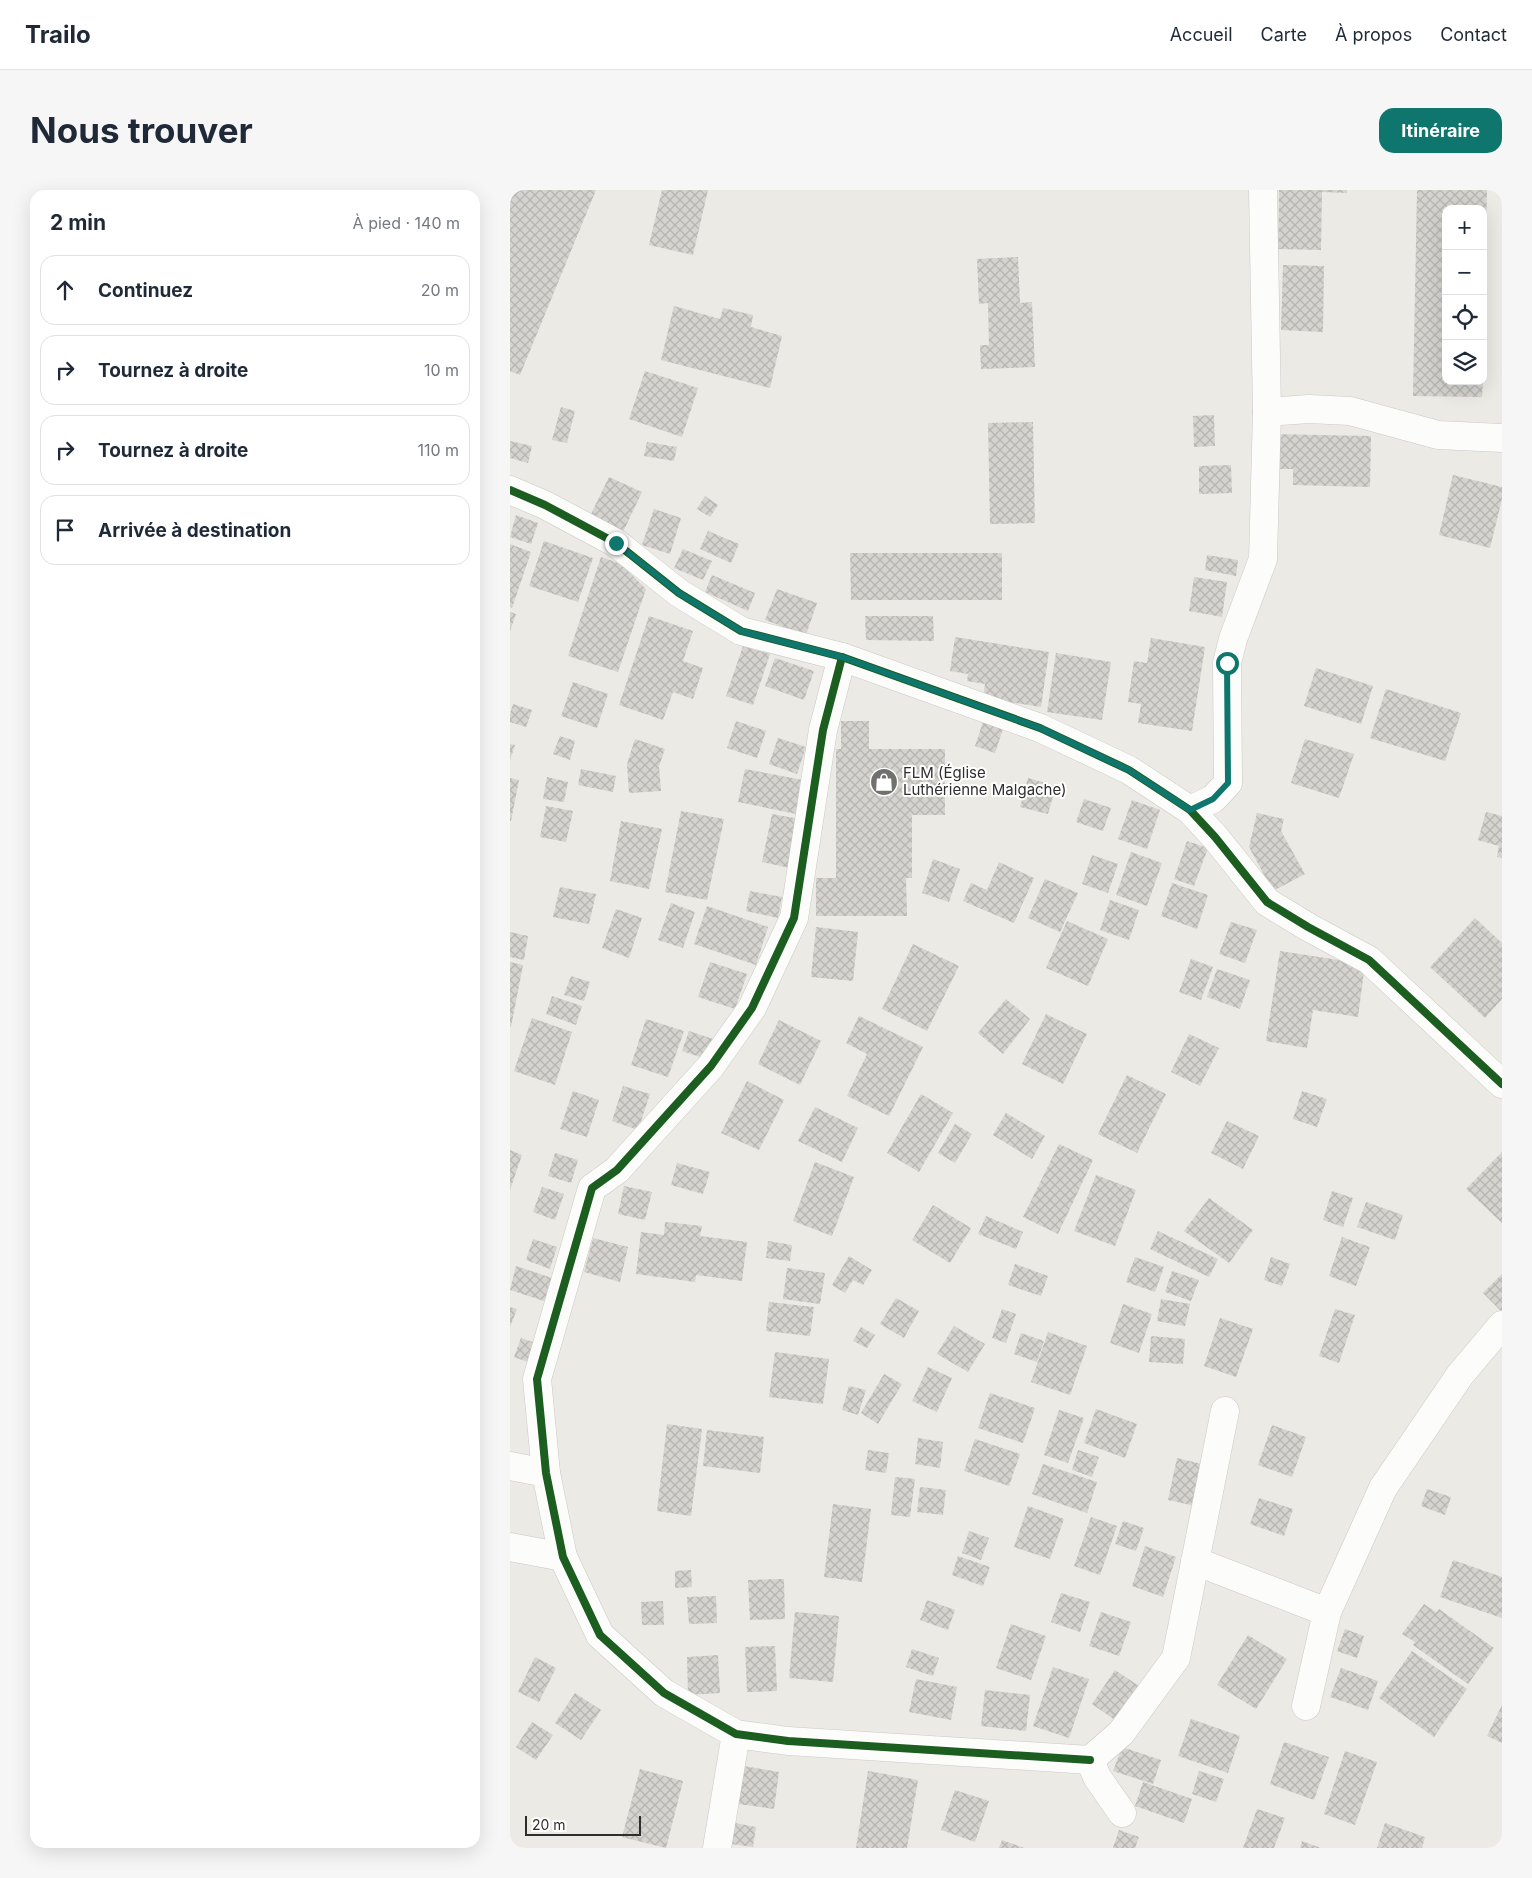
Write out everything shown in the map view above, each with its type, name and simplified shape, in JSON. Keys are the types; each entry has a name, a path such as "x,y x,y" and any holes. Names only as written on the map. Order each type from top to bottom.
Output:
{"street":[{"path":"1190,810 1213,799 1228,783 1227,663 1233,639 1263,559 1267,412 1264,190"},
{"path":"1267,412 1309,409 1350,411 1438,435 1502,438"},
{"path":"510,490 616,543 679,593 741,631 842,657 1040,728 1129,770 1190,810 1215,837 1266,902 1368,960 1502,1084"},
{"path":"842,657 823,730 794,918 752,1008 711,1066 617,1170 592,1188 537,1379 546,1472 563,1557 600,1635 664,1694 736,1734 788,1741 1090,1760 1121,1733 1176,1658 1225,1411"},
{"path":"1306,1706 1327,1612 1383,1488 1460,1376 1502,1325"},
{"path":"510,1466 546,1472"},
{"path":"510,1547 563,1557"},
{"path":"1195,1562 1327,1612"},
{"path":"717,1848 736,1734"},
{"path":"1090,1760 1097,1776 1122,1812"}],"building":[{"path":"510,190 596,190 520,375 510,371"},
{"path":"662,190 708,190 693,255 649,245"},
{"path":"1279,190 1347,190 1347,193 1322,192 1321,250 1278,249"},
{"path":"1417,190 1487,190 1487,205 1442,205 1442,385 1483,385 1482,397 1413,396"},
{"path":"1018,257 1020,303 1032,302 1035,367 981,369 980,345 989,345 988,303 979,304 977,259"},
{"path":"1283,265 1324,266 1323,332 1281,330"},
{"path":"674,306 720,319 723,308 753,315 751,327 782,336 770,388 661,360"},
{"path":"645,371 698,388 682,437 629,419"},
{"path":"561,407 575,411 567,443 552,440"},
{"path":"1214,415 1215,446 1194,447 1193,416"},
{"path":"1033,422 1035,523 990,524 988,423"},
{"path":"1271,434 1371,436 1370,487 1293,485 1293,469 1271,469"},
{"path":"510,441 532,446 528,463 510,458"},
{"path":"647,442 677,447 674,461 644,456"},
{"path":"1231,465 1232,493 1199,494 1199,466"},
{"path":"1453,475 1502,487 1502,499 1490,548 1439,535"},
{"path":"609,477 642,492 623,532 590,516"},
{"path":"705,496 718,505 710,517 697,509"},
{"path":"654,509 681,518 670,554 642,545"},
{"path":"516,515 538,523 531,544 510,537"},
{"path":"708,531 739,544 731,563 700,549"},
{"path":"544,541 593,558 578,602 529,586"},
{"path":"510,544 531,552 512,608 510,607"},
{"path":"683,549 712,561 703,580 674,568"},
{"path":"850,553 1002,553 1002,600 851,600"},
{"path":"1207,555 1238,560 1236,576 1205,570"},
{"path":"601,557 621,564 646,589 618,672 568,656"},
{"path":"712,575 755,593 748,611 705,592"},
{"path":"1194,577 1227,582 1222,617 1189,611"},
{"path":"777,589 817,603 806,635 765,620"},
{"path":"510,612 516,614 510,631"},
{"path":"649,616 693,631 683,661 703,668 693,699 673,692 663,720 619,705"},
{"path":"865,616 933,616 934,641 866,640"},
{"path":"955,637 1049,652 1041,707 983,698 985,684 967,681 968,674 950,671"},
{"path":"1151,638 1205,647 1192,731 1138,723 1141,704 1128,702 1134,661 1147,663"},
{"path":"743,646 770,654 753,705 726,696"},
{"path":"1056,653 1111,662 1102,720 1047,712"},
{"path":"775,658 814,671 804,700 765,686"},
{"path":"1316,668 1373,686 1361,724 1304,706"},
{"path":"573,682 608,694 597,728 561,716"},
{"path":"1386,689 1461,713 1445,761 1370,738"},
{"path":"513,704 532,710 526,727 510,722"},
{"path":"984,719 1004,726 995,753 975,746"},
{"path":"736,721 766,731 757,758 727,748"},
{"path":"841,721 869,721 869,749 945,749 945,815 912,815 912,878 906,878 907,916 816,916 816,878 836,878 836,749 841,749"},
{"path":"560,736 575,741 570,760 553,754"},
{"path":"778,738 806,747 797,774 769,764"},
{"path":"635,739 665,749 659,766 661,791 629,793 627,764"},
{"path":"1305,739 1354,754 1339,798 1291,783"},
{"path":"510,744 515,745 510,760"},
{"path":"581,769 616,776 613,792 578,785"},
{"path":"745,769 808,781 801,815 738,802"},
{"path":"547,777 568,782 564,802 543,799"},
{"path":"510,778 519,780 511,821 510,821"},
{"path":"1028,778 1056,786 1048,814 1020,807"},
{"path":"1084,799 1111,808 1103,831 1076,822"},
{"path":"1132,800 1160,810 1147,849 1118,839"},
{"path":"546,806 573,811 566,842 540,837"},
{"path":"681,811 724,819 707,900 665,892"},
{"path":"1486,812 1502,816 1502,858 1497,857 1499,846 1478,840"},
{"path":"1257,813 1284,819 1281,831 1305,874 1273,891 1249,847"},
{"path":"772,814 800,819 790,868 762,862"},
{"path":"621,821 662,829 649,889 610,881"},
{"path":"1187,841 1208,848 1194,886 1174,879"},
{"path":"1131,852 1162,863 1147,906 1116,895"},
{"path":"1092,855 1118,864 1108,893 1082,884"},
{"path":"933,859 960,869 949,902 922,893"},
{"path":"999,862 1034,878 1014,923 963,901 971,883 987,890"},
{"path":"1045,879 1078,893 1060,932 1028,918"},
{"path":"1172,883 1208,895 1197,929 1161,916"},
{"path":"560,887 596,894 589,924 553,917"},
{"path":"750,891 782,897 778,918 746,911"},
{"path":"1110,900 1139,910 1129,940 1100,930"},
{"path":"671,903 695,912 683,948 658,940"},
{"path":"707,906 768,927 756,965 694,944"},
{"path":"616,909 642,918 629,958 602,948"},
{"path":"1475,918 1502,943 1502,999 1485,1018 1430,967"},
{"path":"1067,921 1108,939 1088,986 1046,968"},
{"path":"1231,922 1257,930 1245,963 1219,954"},
{"path":"816,927 858,932 853,981 811,977"},
{"path":"510,932 528,936 524,960 510,957"},
{"path":"913,944 959,966 927,1031 882,1009"},
{"path":"1280,951 1365,964 1358,1017 1313,1010 1307,1048 1266,1041"},
{"path":"1191,959 1213,967 1201,1000 1179,992"},
{"path":"510,962 523,965 511,1027 510,1027"},
{"path":"710,962 747,974 735,1009 698,997"},
{"path":"1217,969 1250,980 1240,1009 1207,997"},
{"path":"571,976 590,982 584,1001 564,995"},
{"path":"552,996 582,1006 576,1025 546,1014"},
{"path":"1006,999 1030,1019 1003,1054 978,1033"},
{"path":"1046,1014 1087,1034 1063,1084 1022,1064"},
{"path":"859,1016 923,1047 889,1116 847,1096 867,1054 846,1043"},
{"path":"532,1018 572,1032 555,1085 514,1071"},
{"path":"646,1019 684,1031 668,1077 631,1065"},
{"path":"779,1020 821,1041 800,1085 758,1064"},
{"path":"689,1031 719,1041 712,1061 682,1051"},
{"path":"1189,1034 1219,1048 1200,1086 1171,1072"},
{"path":"1127,1075 1166,1094 1137,1153 1098,1134"},
{"path":"747,1081 784,1100 759,1150 721,1133"},
{"path":"623,1086 650,1094 638,1130 612,1121"},
{"path":"573,1091 599,1100 587,1137 560,1129"},
{"path":"1302,1091 1327,1099 1317,1127 1293,1119"},
{"path":"921,1094 953,1113 919,1172 887,1153"},
{"path":"815,1107 858,1128 842,1162 798,1141"},
{"path":"1006,1113 1045,1136 1032,1159 993,1135"},
{"path":"1227,1121 1259,1136 1243,1169 1211,1153"},
{"path":"955,1124 972,1134 955,1163 938,1153"},
{"path":"1059,1144 1093,1160 1058,1234 1023,1217"},
{"path":"510,1150 522,1155 510,1190"},
{"path":"1502,1152 1502,1223 1466,1189"},
{"path":"555,1153 578,1160 571,1183 548,1176"},
{"path":"815,1162 854,1177 832,1236 793,1221"},
{"path":"677,1163 710,1172 703,1194 671,1185"},
{"path":"1096,1175 1136,1190 1115,1246 1074,1231"},
{"path":"624,1186 652,1192 645,1220 618,1214"},
{"path":"542,1187 564,1194 555,1220 533,1212"},
{"path":"1332,1191 1353,1198 1343,1227 1323,1220"},
{"path":"1209,1198 1253,1230 1229,1263 1184,1231"},
{"path":"1366,1202 1403,1215 1395,1240 1357,1227"},
{"path":"933,1205 971,1228 950,1263 912,1240"},
{"path":"986,1216 1023,1232 1016,1249 978,1234"},
{"path":"665,1222 702,1226 700,1236 747,1242 742,1281 696,1275 695,1282 636,1274 641,1232 664,1235"},
{"path":"1158,1231 1218,1259 1209,1277 1150,1249"},
{"path":"1342,1237 1370,1247 1356,1286 1329,1276"},
{"path":"593,1238 628,1247 620,1282 584,1272"},
{"path":"533,1239 557,1247 550,1269 526,1260"},
{"path":"768,1241 792,1245 790,1261 766,1258"},
{"path":"849,1256 872,1270 863,1285 853,1280 845,1293 832,1285"},
{"path":"1135,1257 1164,1267 1155,1292 1126,1282"},
{"path":"1271,1257 1290,1264 1282,1286 1264,1280"},
{"path":"1015,1264 1048,1276 1041,1296 1008,1285"},
{"path":"516,1266 552,1278 544,1301 510,1290"},
{"path":"787,1268 825,1273 820,1304 783,1299"},
{"path":"1172,1271 1199,1280 1191,1301 1165,1292"},
{"path":"1502,1274 1502,1312 1483,1293"},
{"path":"896,1298 919,1311 904,1338 880,1324"},
{"path":"1161,1299 1190,1304 1185,1326 1157,1321"},
{"path":"769,1302 814,1307 810,1336 766,1331"},
{"path":"1123,1304 1152,1314 1139,1353 1110,1343"},
{"path":"510,1307 517,1309 510,1327"},
{"path":"1002,1309 1016,1314 1006,1343 992,1338"},
{"path":"1335,1309 1355,1315 1339,1363 1319,1356"},
{"path":"1220,1318 1253,1329 1236,1377 1204,1366"},
{"path":"954,1326 985,1344 968,1372 937,1354"},
{"path":"861,1327 875,1335 867,1348 853,1341"},
{"path":"1048,1332 1087,1346 1070,1395 1031,1382"},
{"path":"1021,1333 1044,1341 1037,1362 1014,1354"},
{"path":"1151,1336 1185,1339 1183,1364 1149,1362"},
{"path":"521,1338 536,1343 530,1363 514,1357"},
{"path":"775,1352 829,1359 823,1404 769,1397"},
{"path":"928,1367 952,1378 937,1412 912,1401"},
{"path":"884,1374 902,1384 878,1424 861,1413"},
{"path":"849,1386 866,1390 858,1415 842,1410"},
{"path":"990,1393 1035,1408 1023,1443 978,1428"},
{"path":"1096,1409 1137,1424 1125,1458 1084,1443"},
{"path":"1059,1410 1084,1418 1068,1463 1044,1455"},
{"path":"667,1424 702,1429 691,1516 657,1511"},
{"path":"1272,1425 1306,1437 1292,1477 1258,1465"},
{"path":"707,1430 764,1437 760,1473 703,1466"},
{"path":"918,1438 943,1442 940,1468 915,1464"},
{"path":"975,1439 1020,1454 1009,1486 964,1471"},
{"path":"868,1450 889,1453 886,1473 865,1470"},
{"path":"1078,1450 1099,1457 1092,1477 1072,1470"},
{"path":"1177,1458 1210,1466 1200,1507 1168,1500"},
{"path":"1043,1464 1097,1482 1087,1513 1032,1494"},
{"path":"895,1477 915,1479 910,1517 891,1515"},
{"path":"920,1487 946,1490 943,1515 917,1512"},
{"path":"1427,1489 1451,1497 1445,1515 1421,1506"},
{"path":"1259,1498 1293,1509 1284,1536 1250,1524"},
{"path":"833,1504 871,1509 862,1582 824,1577"},
{"path":"1028,1506 1064,1519 1050,1559 1014,1547"},
{"path":"1091,1517 1117,1526 1100,1575 1074,1566"},
{"path":"1123,1521 1144,1528 1136,1551 1115,1544"},
{"path":"969,1531 989,1538 981,1560 962,1553"},
{"path":"1145,1546 1176,1557 1163,1597 1132,1586"},
{"path":"958,1556 990,1567 983,1586 952,1575"},
{"path":"1453,1560 1502,1577 1502,1618 1440,1597"},
{"path":"691,1570 692,1587 675,1588 675,1571"},
{"path":"784,1579 785,1619 750,1620 748,1580"},
{"path":"1061,1593 1090,1602 1080,1632 1051,1622"},
{"path":"716,1596 717,1623 689,1624 687,1597"},
{"path":"927,1600 955,1610 948,1630 920,1620"},
{"path":"663,1601 664,1625 642,1625 641,1602"},
{"path":"1424,1604 1436,1612 1439,1609 1494,1648 1468,1684 1413,1645 1415,1642 1402,1634"},
{"path":"795,1612 839,1616 833,1682 789,1678"},
{"path":"1101,1612 1131,1622 1119,1656 1089,1646"},
{"path":"1011,1624 1046,1636 1031,1680 996,1668"},
{"path":"1345,1629 1364,1636 1357,1658 1337,1651"},
{"path":"1248,1635 1287,1659 1256,1709 1217,1685"},
{"path":"775,1646 777,1691 747,1692 745,1647"},
{"path":"912,1649 939,1658 933,1676 906,1667"},
{"path":"1412,1651 1467,1689 1434,1737 1379,1698"},
{"path":"718,1655 720,1693 688,1695 687,1657"},
{"path":"535,1657 556,1668 539,1702 518,1692"},
{"path":"1053,1667 1089,1679 1069,1738 1033,1726"},
{"path":"1341,1668 1378,1681 1368,1710 1330,1697"},
{"path":"1115,1670 1142,1688 1119,1723 1092,1704"},
{"path":"916,1679 957,1687 951,1720 909,1712"},
{"path":"985,1690 1030,1695 1026,1731 981,1726"},
{"path":"575,1693 601,1710 581,1740 555,1723"},
{"path":"1502,1705 1502,1743 1487,1736"},
{"path":"1191,1719 1240,1736 1228,1773 1178,1756"},
{"path":"532,1722 553,1735 536,1760 516,1747"},
{"path":"1284,1742 1329,1757 1314,1800 1270,1784"},
{"path":"1122,1747 1161,1760 1153,1784 1113,1771"},
{"path":"1345,1751 1377,1762 1355,1825 1324,1814"},
{"path":"744,1766 779,1772 774,1809 738,1804"},
{"path":"640,1769 683,1781 666,1848 622,1837"},
{"path":"868,1771 918,1780 907,1848 856,1848"},
{"path":"1199,1771 1224,1779 1216,1802 1192,1794"},
{"path":"1143,1782 1192,1799 1184,1823 1135,1806"},
{"path":"955,1790 989,1801 975,1842 941,1830"},
{"path":"1257,1809 1285,1818 1274,1848 1243,1848"},
{"path":"735,1823 756,1827 753,1847 731,1844"},
{"path":"1385,1823 1425,1837 1422,1848 1377,1848"},
{"path":"1119,1830 1139,1837 1135,1848 1113,1848"},
{"path":"1002,1840 1024,1848 999,1848"},
{"path":"1302,1841 1321,1848 1300,1848"}],"cycle path":[{"path":"510,490 545,505 616,543 679,593 741,631 842,657 1040,728 1129,770 1190,810 1215,837 1267,902 1369,960 1502,1084"},
{"path":"842,657 823,730 794,918 752,1008 711,1066 617,1170 592,1188 537,1379 546,1473 563,1557 600,1635 664,1693 736,1734 788,1741 1090,1760"}],"place":[{"name":"FLM (Église Luthérienne Malgache)","path":"884,782"}],"route":[{"path":"616,543 679,593 741,631 842,657 1040,728 1129,770 1190,810 1213,799 1228,783 1227,663"}]}
